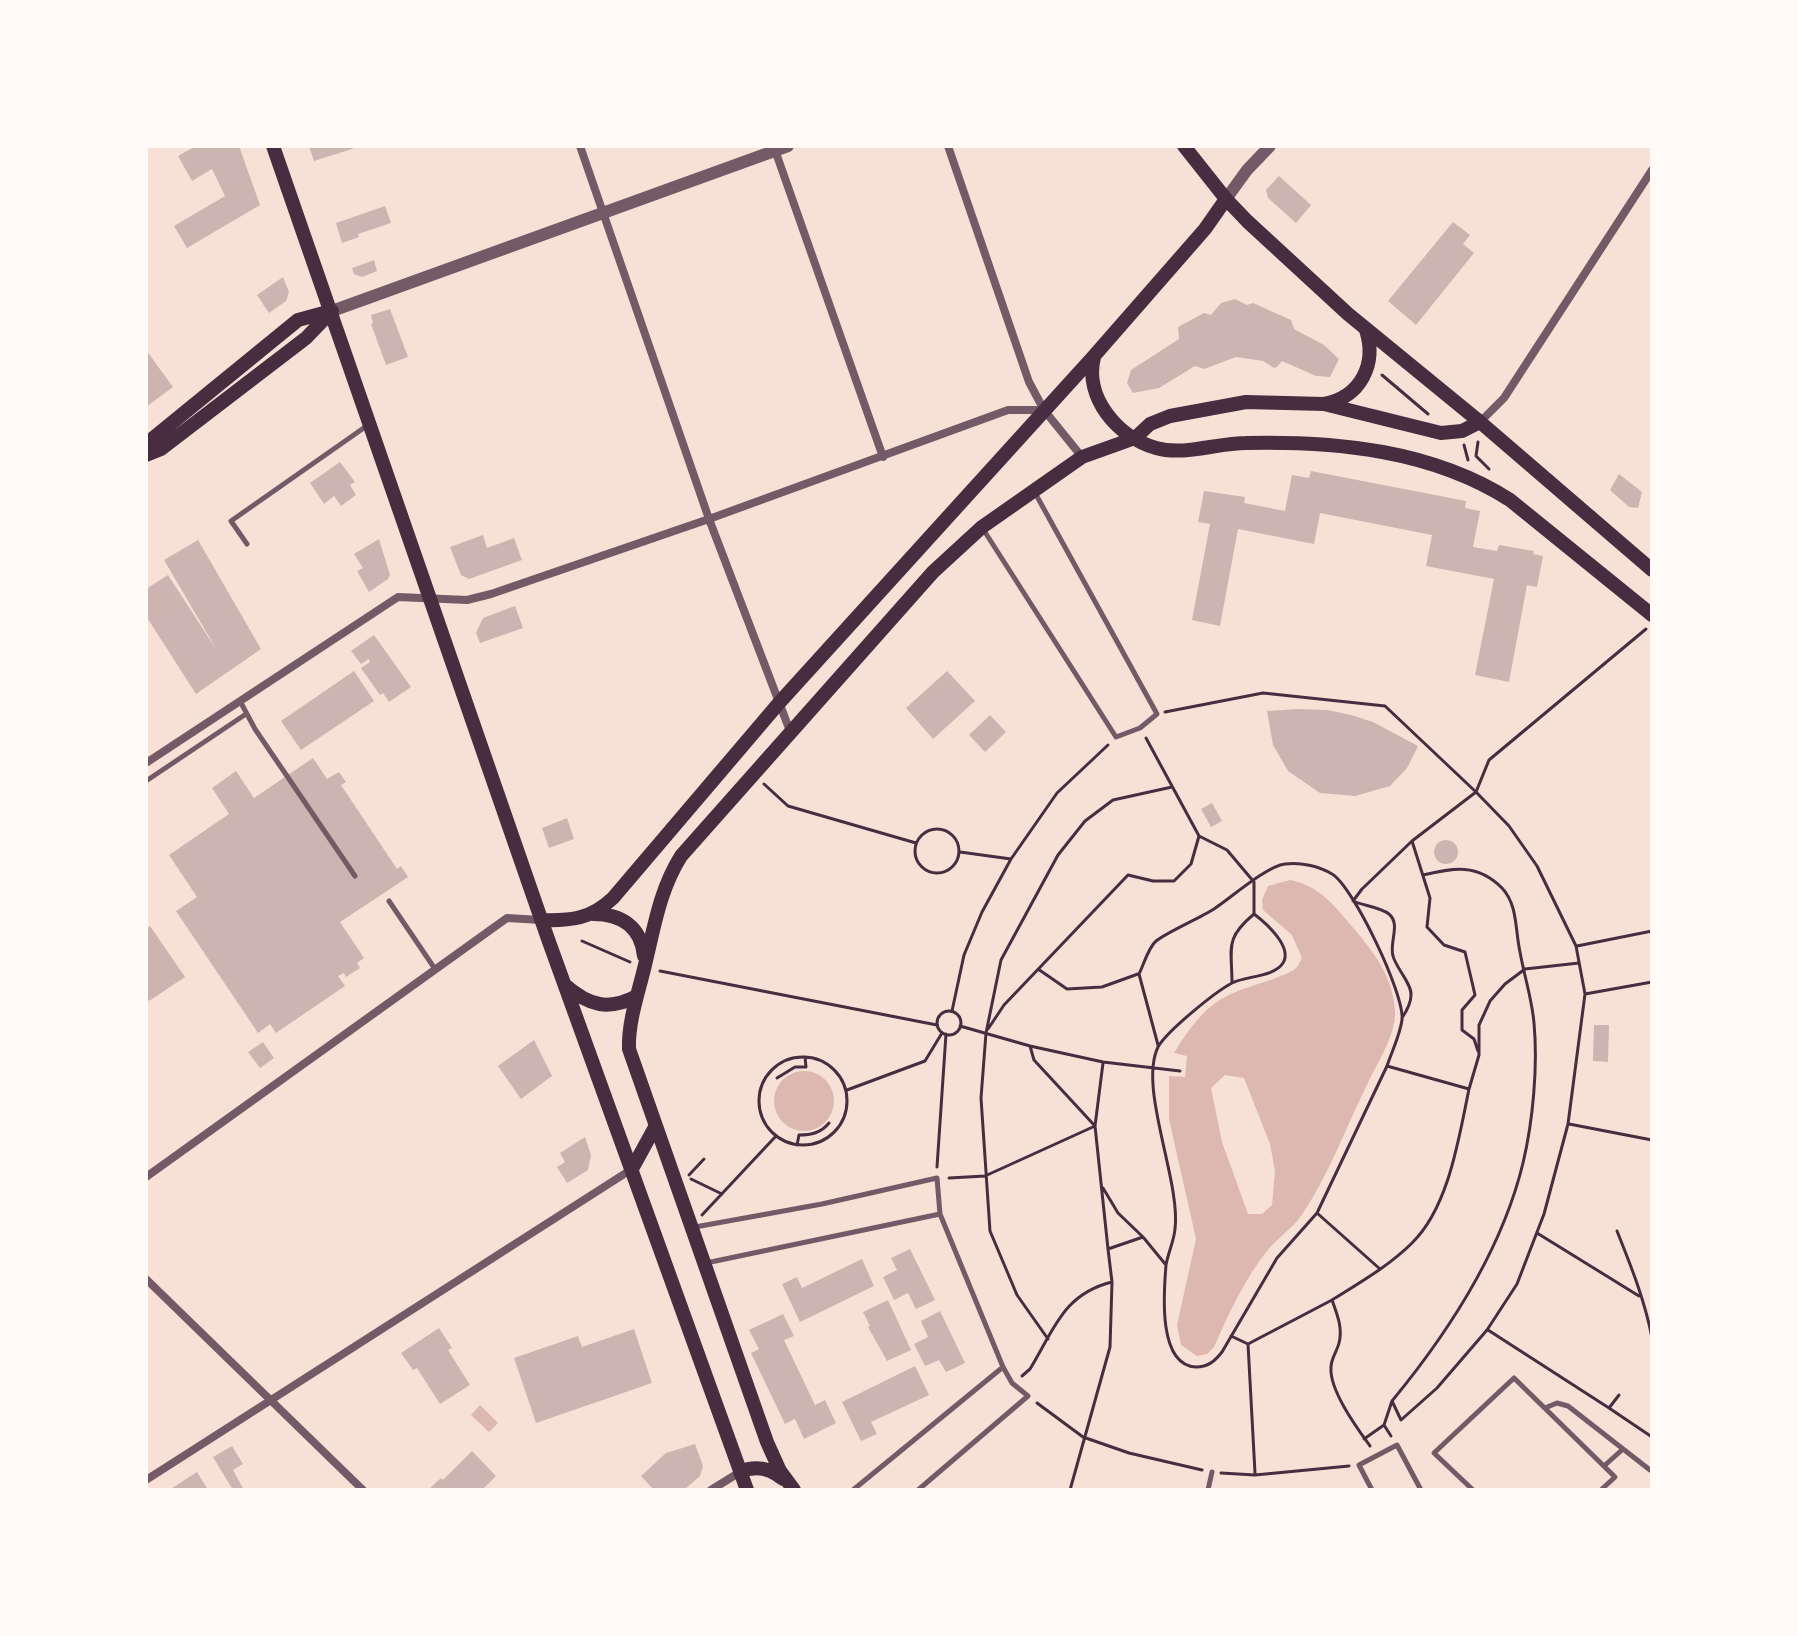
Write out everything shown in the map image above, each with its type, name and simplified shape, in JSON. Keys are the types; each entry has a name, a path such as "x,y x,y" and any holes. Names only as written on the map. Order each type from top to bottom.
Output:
{"main road":[{"path":"273,146 541,920 747,1490"},
{"path":"1184,146 1226,199 1366,329 1652,570"},
{"path":"593,914 624,886 779,703 1094,356 1205,229 1226,199"},
{"path":"146,444 298,320 332,311"},
{"path":"146,455 161,449 282,357 332,311"},
{"path":"1324,404 1339,400 1363,379 1369,365 1370,341 1366,329"},
{"path":"1094,356 1091,369 1097,399 1110,418 1135,438 1155,448 1174,451 1242,443 1311,444 1383,453 1443,467 1487,485 1510,500 1652,615"},
{"path":"793,1489 767,1442 629,1049 656,911 670,874 687,847 933,572 982,527 1082,457 1135,438 1150,424 1160,420 1214,406 1272,401 1324,404 1441,433 1451,433 1480,422"},
{"path":"541,920 567,921 593,914 615,916 632,926 643,944 644,968"},
{"path":"564,984 579,997 595,1004 614,1005 637,996"},
{"path":"632,1169 655,1127"},
{"path":"740,1472 753,1467 766,1469 777,1474 793,1489"}],"street":[{"path":"580,146 709,519 790,731"},
{"path":"948,146 1029,382 1044,410 1082,457"},
{"path":"1226,199 1270,146"},
{"path":"332,311 781,148 883,457"},
{"path":"1480,422 1504,398 1652,170"},
{"path":"146,763 398,597 467,600 491,594 709,519 1008,410 1044,410"},
{"path":"146,1177 507,918 541,920"},
{"path":"146,1480 632,1169"},
{"path":"146,1279 363,1490"},
{"path":"711,1490 740,1472"}],"lane":[{"path":"247,544 231,521 371,423"},
{"path":"982,527 1116,737 1140,728 1157,714 1034,490"},
{"path":"240,701 255,729 355,876"},
{"path":"146,781 246,714"},
{"path":"389,901 435,969"},
{"path":"691,1227 822,1204 937,1178 940,1214 1003,1367 1012,1383 1028,1396 918,1490"},
{"path":"705,1263 940,1214"},
{"path":"853,1490 1003,1367"},
{"path":"1473,1490 1434,1453 1514,1378 1615,1477 1601,1490"},
{"path":"1545,1408 1557,1403 1568,1406 1650,1470"},
{"path":"1372,1490 1359,1465 1397,1445 1421,1490"},
{"path":"1604,1466 1623,1449"},
{"path":"1208,1490 1212,1472"}],"path":[{"path":"1369,365 1428,414"},
{"path":"1480,422 1476,456 1496,475"},
{"path":"1451,433 1465,447 1468,460"},
{"path":"1353,901 1412,841 1476,792 1489,760 1652,624"},
{"path":"1157,714 1263,693 1385,706 1509,826 1537,866 1576,946 1585,994 1568,1124 1537,1233 1517,1284 1487,1330 1437,1388 1401,1420 1392,1401"},
{"path":"1140,728 1199,836 1227,850 1254,882 1254,914 1283,945 1285,961 1278,969 1232,983 1201,1006 1158,1047"},
{"path":"952,1011 964,955 982,912 1011,859 1057,793 1116,737"},
{"path":"752,773 788,806 916,843"},
{"path":"1048,1339 1017,1295 990,1231 981,1098 986,1033 1001,960 1058,855 1085,821 1113,800 1172,787"},
{"path":"941,830 954,837 959,851 954,866 948,871 933,873 920,865 915,851 916,843 926,832 941,830"},
{"path":"986,1033 1004,1005 1128,875 1153,881 1174,881 1191,864 1199,836"},
{"path":"1412,841 1430,898 1427,927 1444,945 1465,952 1475,995 1462,1010 1462,1030 1474,1039 1479,1055"},
{"path":"959,851 1011,859"},
{"path":"1353,901 1386,912 1392,918 1395,928 1392,955 1412,996 1387,1066 1317,1213 1277,1258 1214,1362 1199,1367 1189,1366 1176,1356 1168,1337 1163,1304 1166,1265 1175,1229 1174,1200 1155,1098 1154,1067 1158,1047 1139,974 1155,942 1192,923 1254,882 1266,870 1284,864 1304,864 1334,875 1353,901 1386,961 1399,997 1402,1018"},
{"path":"1364,1439 1384,1425 1392,1401 1428,1357 1468,1295 1499,1231 1523,1163 1534,1083 1534,1023 1519,951 1516,916 1503,890 1479,872 1454,868 1423,875"},
{"path":"1232,983 1232,939 1239,927 1254,914"},
{"path":"1576,946 1652,931"},
{"path":"582,941 644,968 937,1025 944,1034 937,1178 985,1176 1095,1126"},
{"path":"1248,1344 1332,1300 1380,1269 1414,1241 1443,1197 1479,1055 1479,1025 1490,1001 1505,984 1525,969 1579,963"},
{"path":"1038,969 1067,989 1102,987 1139,974"},
{"path":"1585,994 1652,982"},
{"path":"937,1025 943,1013 952,1011"},
{"path":"846,1091 925,1061 944,1034 955,1033 960,1026 959,1017 952,1011"},
{"path":"960,1026 1103,1062 1180,1071"},
{"path":"1030,1046 1034,1060 1095,1126"},
{"path":"777,1078 795,1067 806,1067 805,1057"},
{"path":"805,1057 825,1062 836,1071 846,1091 846,1114 828,1138 815,1144 797,1145 785,1142 764,1123 758,1094 771,1069 783,1061 805,1057"},
{"path":"1070,1490 1110,1347 1112,1282 1095,1126 1103,1062"},
{"path":"1387,1066 1469,1089"},
{"path":"797,1145 799,1135 813,1134 829,1123"},
{"path":"1568,1124 1652,1140"},
{"path":"691,1227 776,1136"},
{"path":"704,1159 687,1177 722,1194"},
{"path":"1102,1186 1118,1213 1166,1265"},
{"path":"1317,1213 1380,1269"},
{"path":"1617,1231 1637,1281 1652,1338"},
{"path":"1537,1233 1639,1296"},
{"path":"1108,1249 1143,1237"},
{"path":"1012,1383 1030,1369 1071,1301 1096,1286 1112,1282"},
{"path":"1332,1300 1340,1334 1331,1374 1345,1408 1377,1455"},
{"path":"1487,1330 1652,1437"},
{"path":"1231,1336 1248,1344"},
{"path":"1248,1344 1255,1475"},
{"path":"1609,1408 1619,1395"},
{"path":"1028,1396 1083,1437 1129,1453 1212,1472 1255,1475 1359,1465"},
{"path":"1384,1425 1397,1445"}],"shaded area":[{"path":"1290,880 1301,883 1335,906 1377,958 1391,988 1394,1020 1385,1049 1311,1200 1297,1221 1271,1246 1251,1273 1214,1347 1207,1354 1197,1356 1181,1345 1177,1325 1196,1239 1169,1119 1169,1076 1185,1077 1187,1056 1174,1053 1208,1009 1223,998 1292,971 1300,962 1302,958 1292,935 1263,910 1262,900 1268,886","holes":["1225,1075 1244,1078 1270,1144 1275,1171 1272,1205 1262,1214 1248,1214 1222,1142 1211,1088"]},
{"path":"804,1071 826,1079 834,1101 826,1123 804,1131 782,1123 774,1101 782,1079"},
{"path":"480,1405 498,1423 489,1432 471,1415"}],"building":[{"path":"196,146 239,146 260,205 187,248 174,226 225,196 212,169 192,181 178,156"},
{"path":"309,146 358,146 358,147 314,161"},
{"path":"1279,176 1311,205 1296,223 1268,198 1266,190"},
{"path":"385,206 391,223 342,243 336,223"},
{"path":"1453,222 1470,235 1463,244 1474,253 1416,325 1388,301"},
{"path":"374,260 377,271 362,277 354,274 352,268"},
{"path":"283,277 289,292 286,301 269,313 257,295"},
{"path":"1235,299 1247,305 1253,303 1291,320 1294,329 1324,345 1339,359 1330,377 1316,376 1282,361 1274,368 1263,361 1236,357 1204,369 1195,366 1159,388 1133,393 1127,383 1131,370 1179,339 1178,327 1204,313 1211,315 1221,303"},
{"path":"390,309 408,357 386,365 371,324 371,315"},
{"path":"146,350 173,387 146,407"},
{"path":"340,462 355,482 350,485 356,495 341,506 334,496 324,504 310,483"},
{"path":"1311,471 1466,501 1465,508 1480,511 1473,547 1497,551 1499,545 1534,551 1533,554 1543,556 1537,587 1527,585 1509,682 1475,675 1494,579 1426,566 1432,535 1320,513 1314,544 1238,529 1220,626 1192,620 1210,524 1198,522 1204,491 1245,497 1244,503 1285,511 1292,475 1309,478"},
{"path":"1619,474 1642,492 1638,508 1629,507 1610,490"},
{"path":"483,535 487,548 514,538 522,560 469,579 461,575 450,547"},
{"path":"379,539 390,575 369,592 357,571 363,568 354,554"},
{"path":"198,540 261,649 196,694 146,616 146,589 168,575 218,652 164,560"},
{"path":"515,606 523,628 480,643 476,633 483,618"},
{"path":"374,635 411,687 389,702 383,693 380,695 361,668 370,662 369,659 361,664 351,651"},
{"path":"354,671 374,701 301,750 281,721"},
{"path":"947,671 975,701 933,739 906,708"},
{"path":"1328,710 1351,715 1373,722 1418,746 1407,768 1390,786 1355,796 1320,793 1288,771 1273,745 1267,711"},
{"path":"990,715 1006,732 985,752 969,735"},
{"path":"313,758 327,779 339,772 346,782 341,785 397,869 401,866 408,877 340,922 364,958 357,963 360,968 346,977 344,973 338,976 345,986 276,1033 270,1024 258,1033 176,911 197,897 169,855 229,814 212,788 236,771 254,798"},
{"path":"1212,803 1222,821 1211,827 1201,809"},
{"path":"567,818 574,839 549,848 542,828"},
{"path":"1446,840 1455,843 1458,852 1455,861 1446,864 1437,861 1434,852 1437,843"},
{"path":"150,926 185,977 149,1001 146,997 146,929"},
{"path":"1594,1025 1609,1025 1608,1062 1593,1061"},
{"path":"534,1040 552,1076 521,1099 498,1066"},
{"path":"263,1042 274,1058 260,1068 248,1052"},
{"path":"585,1137 591,1155 588,1170 567,1183 557,1167 565,1162 560,1153"},
{"path":"910,1249 935,1300 916,1309 908,1293 894,1300 883,1277 897,1270 891,1258"},
{"path":"862,1259 874,1286 800,1322 782,1284 797,1277 802,1288"},
{"path":"888,1300 911,1350 887,1361 863,1312"},
{"path":"940,1311 965,1363 946,1372 939,1360 925,1366 914,1344 928,1337 921,1321"},
{"path":"783,1314 794,1336 784,1340 815,1405 825,1400 836,1423 804,1439 795,1419 785,1424 751,1353 759,1349 749,1330"},
{"path":"439,1328 452,1348 448,1350 470,1385 440,1404 417,1368 413,1370 401,1353"},
{"path":"634,1329 652,1383 536,1423 514,1358 578,1336 582,1347"},
{"path":"915,1366 929,1395 871,1422 877,1434 861,1441 842,1402"},
{"path":"695,1444 703,1466 700,1476 684,1490 654,1490 641,1476 666,1453"},
{"path":"232,1446 243,1464 233,1470 244,1490 233,1490 213,1457"},
{"path":"472,1451 496,1476 482,1490 428,1490 441,1478 443,1480"},
{"path":"197,1472 208,1490 169,1490"}]}
